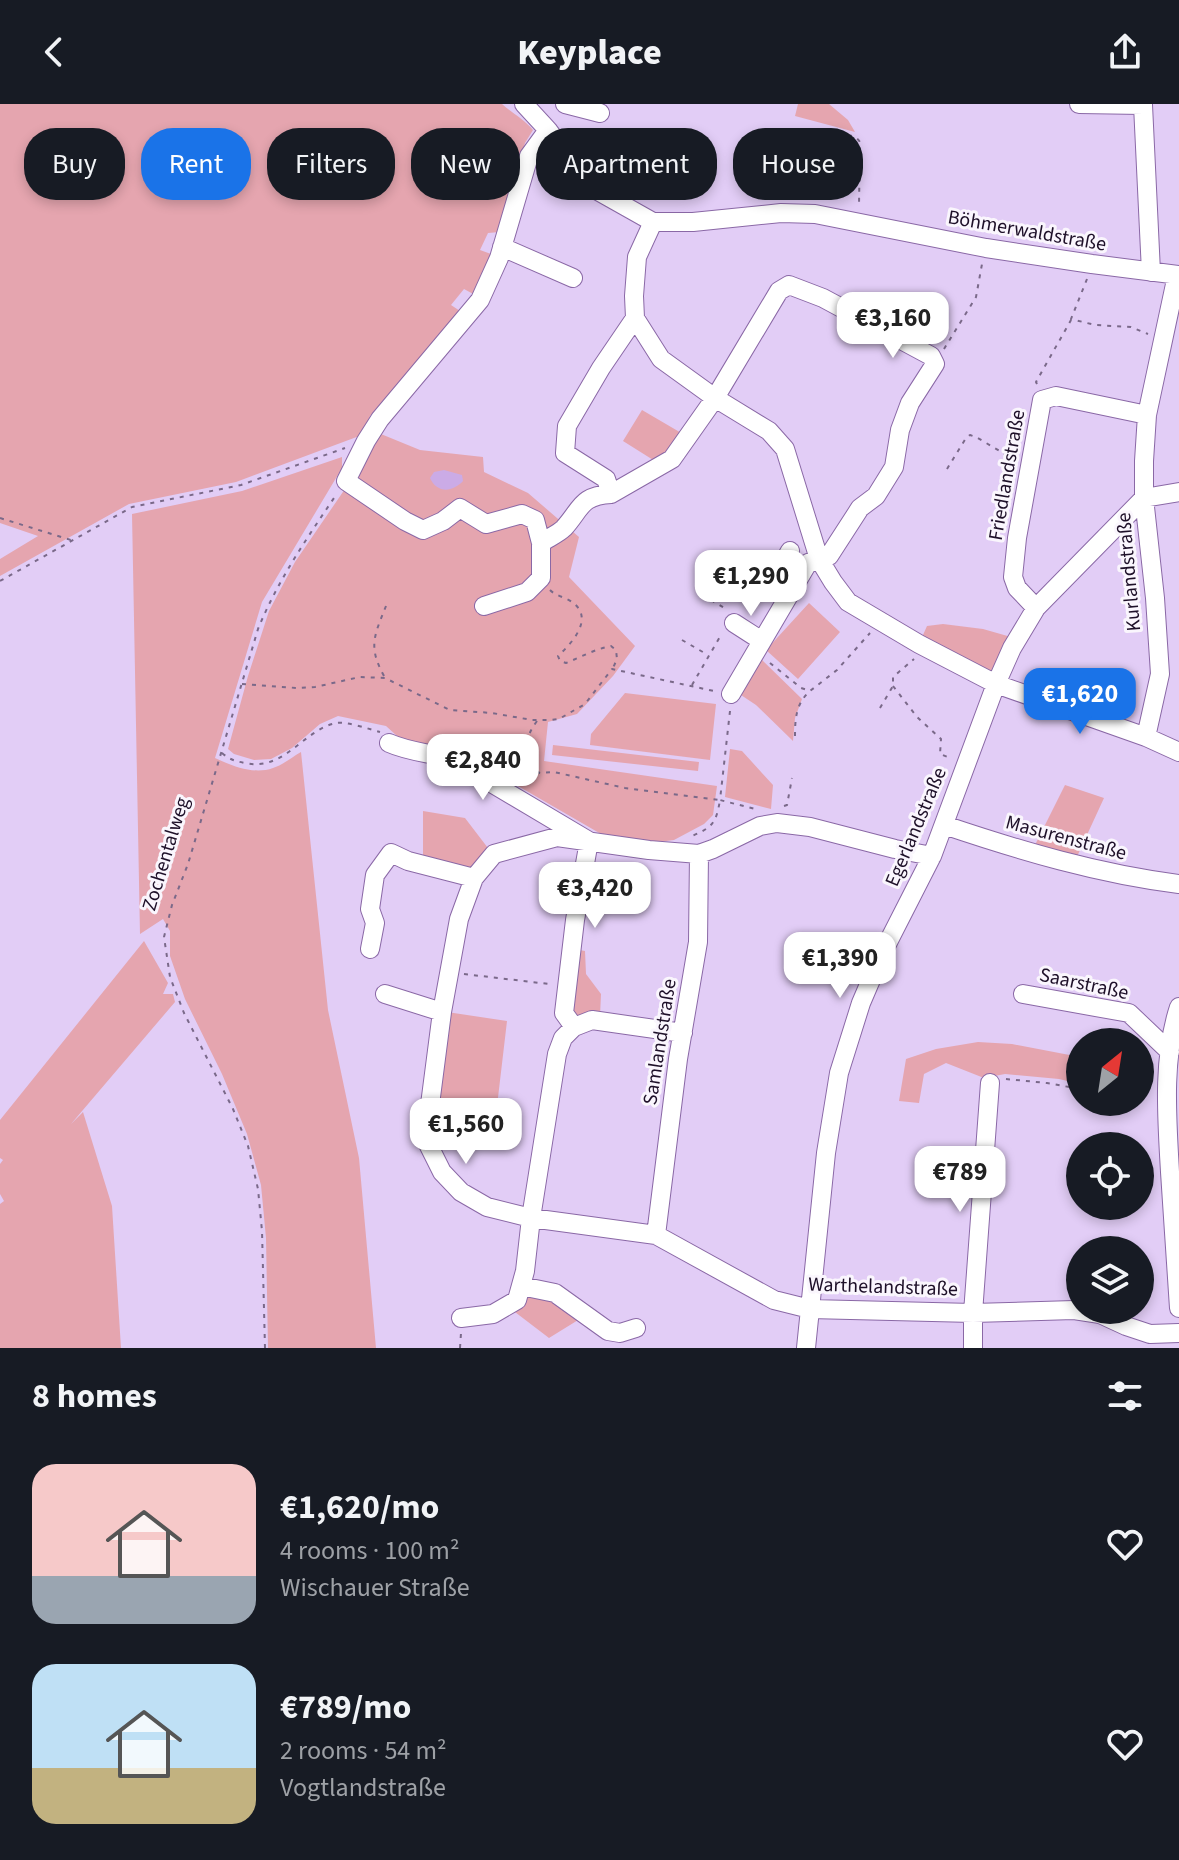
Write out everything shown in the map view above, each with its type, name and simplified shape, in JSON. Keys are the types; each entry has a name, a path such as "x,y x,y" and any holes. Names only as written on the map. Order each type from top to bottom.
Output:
{"street":[{"path":"565,104 600,113"},
{"path":"1079,104 1143,105 1151,272"},
{"name":"Böhmerwaldstraße","path":"532,107 547,128"},
{"path":"484,606 527,592 541,578 541,543 535,520 522,514 486,524 460,508 443,521 423,530 346,481 380,419 480,300 502,247 529,156 536,146"},
{"name":"Böhmerwaldstraße","path":"614,200 653,222 693,222 781,213 815,214 986,248 1178,275"},
{"path":"653,222 637,257 635,318 661,359 715,398 769,431 785,449 819,559 848,602 926,648 996,684 1146,737 1179,752"},
{"path":"502,247 573,278"},
{"path":"1178,275 1147,415 1144,498 1179,492"},
{"path":"541,543 562,530 582,503 598,495 611,494 672,459 715,398 779,291 789,285 836,305 931,356 935,364 910,403 900,430 894,467 876,496 860,508 829,556 808,563 731,694"},
{"path":"611,494 606,479 565,453 567,426 635,318"},
{"name":"Friedlandstraße","path":"1036,608 1017,588 1013,577 1042,400 1056,396 1147,415"},
{"name":"Egerlandstraße","path":"806,1348 826,1153 839,1073 861,1003 882,954 932,856 1012,648 1036,608 1144,498"},
{"name":"Kurlandstraße","path":"1144,498 1160,674 1146,737"},
{"path":"790,551 773,581 791,592"},
{"path":"730,624 760,646"},
{"path":"389,743 404,750 451,759 589,841 566,986 564,1013 574,1027"},
{"name":"Warthelandstraße","path":"932,856 810,827 777,823 760,826 699,854 557,837 494,854 474,878 459,919 442,1012 427,1142 442,1172 461,1192 487,1207 531,1218 656,1235 774,1300 810,1309 973,1313 1074,1310 1100,1314 1150,1334 1179,1333"},
{"name":"Masurenstraße","path":"944,825 1007,846 1132,878 1179,884"},
{"path":"370,949 375,923 370,909 375,875 391,853 408,861 474,878"},
{"name":"Samlandstraße","path":"656,1235 698,942 699,854"},
{"path":"385,994 442,1012"},
{"name":"Saarstraße","path":"1023,994 1129,1013 1170,1052"},
{"path":"1179,1007 1170,1052 1168,1127 1179,1308"},
{"path":"461,1318 493,1314 517,1300 525,1271 557,1054 563,1038 574,1027 592,1020 683,1033"},
{"path":"973,1348 990,1083"},
{"path":"521,1286 555,1293 608,1331 620,1333 636,1328"}],"path":[{"path":"858,222 859,200"},
{"path":"935,364 976,297 986,248"},
{"path":"1042,400 1036,382 1071,319 1092,264"},
{"path":"1071,319 1095,325 1131,327 1164,341"},
{"path":"947,469 970,435 1030,469"},
{"path":"0,581 132,507 241,485 366,441"},
{"name":"Zochentalweg","path":"265,1348 262,1231 258,1189 248,1146 213,1067 184,1013 170,977 164,937 258,629 293,559 346,481"},
{"path":"0,518 72,541"},
{"path":"241,684 297,688 360,677 385,678 450,710 538,720 559,719 585,704 612,669 617,659 616,650 611,646 597,648 566,663 560,661 558,656 578,633 580,612 575,604 553,594 541,578"},
{"path":"691,686 730,624 711,600"},
{"path":"385,678 376,663 373,648 386,606"},
{"path":"795,736 795,718 802,699 837,670 881,621"},
{"path":"682,640 709,656"},
{"path":"760,646 801,688 810,691"},
{"path":"880,708 893,686 893,677 926,648"},
{"path":"612,669 731,694 716,819 708,829 685,840"},
{"path":"893,686 917,717 941,739 940,754 966,765"},
{"path":"538,720 529,732 523,752 526,767 540,773 554,772 625,788 720,800 756,810"},
{"path":"222,752 229,760 251,765 269,763 294,750 325,727 339,722 384,733 389,743"},
{"path":"777,823 768,813 787,805 792,778"},
{"path":"449,972 566,986"},
{"path":"990,1083 1002,1079 1066,1086"}],"shaded area":[{"path":"0,104 502,104 533,130 520,161 520,128 411,128 411,200 509,200 500,232 488,233 480,250 491,254 475,295 464,289 451,305 463,313 370,416 362,435 236,482 129,504 0,576 0,559 38,536 0,523"},
{"path":"798,104 829,104 853,128 840,128 795,116"},
{"path":"642,410 683,434 658,463 623,441"},
{"path":"376,432 420,450 483,457 484,472 528,493 579,537 569,577 635,646 613,676 577,714 548,722 544,761 717,786 713,815 704,824 674,840 651,843 601,834 459,752 407,745 386,726 338,716 320,724 292,748 271,759 254,760 228,749 269,611 295,562 347,486"},
{"path":"342,457 342,468 262,602 215,758 236,767 258,771 277,767 301,752 328,1010 359,1158 376,1348 268,1348 266,1238 261,1185 247,1134 185,999 170,956 170,931 163,919 140,934 132,514 242,491"},
{"path":"444,470 462,475 463,481 450,489 437,487 430,478 434,472"},
{"path":"809,603 840,632 798,679 766,650"},
{"path":"943,624 983,629 1018,639 996,684 919,644 927,626"},
{"path":"758,656 802,699 795,718 793,741 756,705 738,693"},
{"path":"625,693 716,704 710,760 590,745 591,734"},
{"path":"553,745 699,762 698,771 552,755"},
{"path":"730,749 742,751 773,785 771,809 725,797"},
{"path":"1065,785 1104,798 1075,861 1033,849"},
{"path":"423,811 465,818 491,852 473,874 423,859"},
{"path":"144,941 168,983 163,994 173,994 175,1002 71,1124 83,1112 112,1206 121,1348 0,1348 0,1204 4,1201 0,1194 0,1164 3,1160 0,1158 0,1120"},
{"path":"574,949 585,951 586,974 601,994 600,1016 576,1022 567,1012"},
{"path":"447,1012 507,1021 497,1106 435,1097"},
{"path":"978,1042 1012,1044 1066,1054 1066,1081 1005,1074 984,1078 946,1063 924,1074 919,1103 899,1101 906,1059 936,1049"},
{"path":"523,1289 553,1296 583,1317 549,1338 511,1309"}]}
